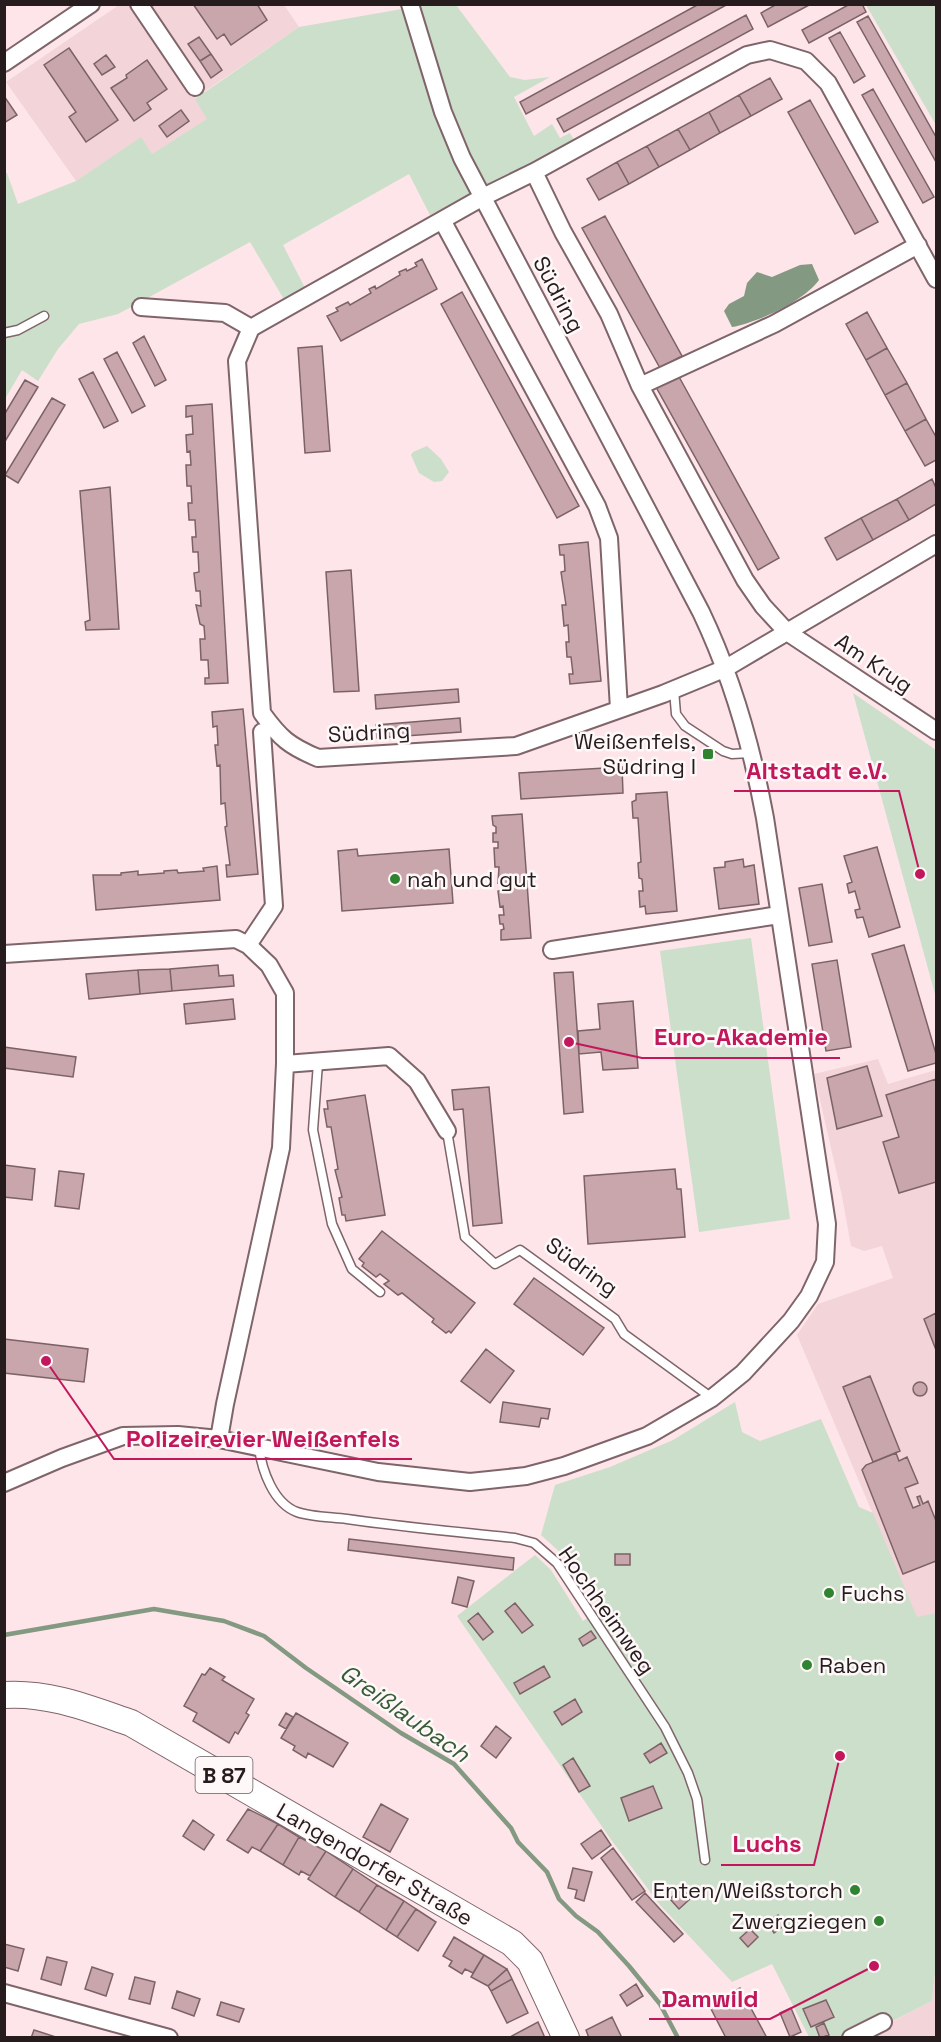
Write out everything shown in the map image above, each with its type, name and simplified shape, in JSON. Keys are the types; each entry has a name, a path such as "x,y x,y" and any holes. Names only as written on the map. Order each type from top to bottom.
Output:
{"main road":[{"name":"Langendorfer Straße","path":"4,1695 32,1696 67,1702 131,1723 512,1943 530,1961 566,2037"}],"street":[{"path":"4,63 91,4"},
{"path":"139,4 195,87"},
{"name":"Südring","path":"4,1483 62,1458 123,1436 178,1435 219,1439 378,1472 470,1482 526,1476 564,1466 647,1436 712,1398 743,1373 791,1321 809,1296 825,1263 827,1224 765,818 758,781 726,668 701,612 448,127 410,4"},
{"path":"141,307 225,313 251,328 483,197 534,172 747,55 770,50 806,61 828,83 936,279"},
{"name":"Südring","path":"534,172 562,232 609,314 640,386 745,580 763,606 787,632"},
{"path":"442,220 597,506 609,538 619,709"},
{"path":"640,386 774,324 918,246"},
{"name":"Südring","path":"251,328 237,361 262,713 276,732 294,748 318,758 516,746 674,690 726,668 936,544"},
{"name":"Am Krug","path":"787,632 936,731"},
{"path":"248,945 274,906 262,732"},
{"path":"552,950 779,915"},
{"path":"4,954 236,939 248,945 269,965 285,993 285,1064 281,1148 219,1439"},
{"name":"Südring","path":"285,1064 389,1056 417,1081 447,1131"},
{"path":"4,1992 169,2037"},
{"path":"851,2037 883,2022"}],"lane":[{"path":"4,333 18,330 44,316"},
{"path":"674,690 676,714 685,726 723,751 750,753"},
{"path":"318,1063 313,1130 332,1224 352,1269 380,1292"},
{"name":"Südring","path":"447,1131 465,1237 495,1264 520,1250 615,1319 624,1334 712,1398"},
{"name":"Hochheimweg","path":"259,1448 261,1463 267,1479 282,1502 296,1512 515,1538 534,1543 557,1563 665,1727 688,1773 697,1799 705,1860"}],"shaded area":[{"path":"119,5 284,5 299,27 195,98 208,119 152,154 140,138 76,181 6,82"},
{"path":"425,5 456,5 510,77 525,80 550,77 514,97 534,136 552,124 560,138 570,133 574,140 430,215 409,174 283,245 305,288 285,301 250,242 118,314 79,324 58,349 38,381 22,370 5,399 5,173 7,173 18,204 76,181 141,137 152,154 207,119 195,99 299,27"},
{"path":"866,5 936,5 936,125"},
{"path":"812,264 819,280 802,296 767,316 732,327 724,311 729,304 744,296 747,283 757,272 772,277 800,265"},
{"path":"427,446 441,459 449,472 442,481 434,482 419,473 411,455"},
{"path":"853,693 936,750 936,998"},
{"path":"751,938 790,1219 699,1232 660,951"},
{"path":"878,1059 888,1084 936,1070 936,1613 917,1618 797,1335 818,1304 893,1278 882,1246 864,1251 851,1246 814,1074"},
{"path":"735,1402 742,1432 760,1441 821,1419 859,1507 873,1513 917,1617 936,1613 936,1964 932,2001 861,2037 809,2037 772,1964 732,1982 660,1905 612,1841 457,1616 535,1555 551,1570 583,1621 603,1608 575,1566 541,1535 555,1485 610,1467 673,1440"},
{"path":"936,1964 936,2037 861,2038 932,2001"}],"building":[{"path":"193,4 257,4 267,20 231,45 224,34 217,39"},
{"path":"699,4 728,4 526,114 520,102"},
{"path":"777,4 811,4 768,27 761,13"},
{"path":"850,4 862,4 866,12 809,43 802,30"},
{"path":"746,15 753,29 564,132 557,119"},
{"path":"868,16 936,137 936,162 857,22"},
{"path":"840,32 865,76 854,83 829,38"},
{"path":"199,37 211,54 200,61 188,44"},
{"path":"69,48 118,120 86,142 69,117 76,112 44,65"},
{"path":"211,54 222,70 211,78 200,61"},
{"path":"106,55 115,67 102,75 94,64"},
{"path":"147,60 167,89 147,103 151,109 134,121 111,88 127,78 126,75"},
{"path":"770,78 782,99 751,116 739,95"},
{"path":"873,89 934,197 923,203 862,95"},
{"path":"739,95 751,116 720,133 709,112"},
{"path":"4,96 17,115 4,123"},
{"path":"810,100 878,222 855,234 788,112"},
{"path":"181,110 189,121 167,137 159,126"},
{"path":"709,112 720,133 690,150 678,129"},
{"path":"678,129 690,150 659,167 647,146"},
{"path":"647,146 659,167 629,184 617,162"},
{"path":"617,162 629,184 599,200 587,179"},
{"path":"605,216 682,356 660,368 582,228"},
{"path":"422,259 437,289 341,341 327,316 338,311 336,308 348,302 350,305 371,293 369,289 375,286 376,289 400,275 399,272 417,266 415,263"},
{"path":"462,292 579,506 557,518 441,304"},
{"path":"867,312 887,348 866,360 846,324"},
{"path":"144,336 166,380 155,386 133,343"},
{"path":"322,346 330,451 305,453 298,348"},
{"path":"887,348 907,383 885,395 866,360"},
{"path":"117,352 145,406 132,413 104,359"},
{"path":"93,372 118,421 104,428 79,379"},
{"path":"678,375 779,558 758,570 656,387"},
{"path":"25,380 38,387 4,443 4,415"},
{"path":"907,383 926,419 905,431 885,395"},
{"path":"52,398 65,405 18,483 5,475"},
{"path":"212,404 228,683 205,684 205,678 209,678 208,660 201,660 200,639 205,639 204,626 200,624 196,605 201,606 200,591 196,591 194,573 199,572 198,552 193,552 192,537 196,537 195,520 189,520 188,503 192,503 191,486 187,486 186,465 191,465 190,451 187,452 186,435 193,434 192,416 186,417 186,406"},
{"path":"926,419 936,437 936,460 925,466 905,431"},
{"path":"932,479 936,488 936,504 909,520 897,499"},
{"path":"110,487 119,629 86,630 85,622 90,620 80,491"},
{"path":"897,499 909,520 873,540 861,518"},
{"path":"861,518 873,540 837,560 825,538"},
{"path":"588,542 601,681 570,684 569,674 573,674 571,657 567,657 568,625 564,626 562,605 566,605 561,572 565,571 564,555 560,555 559,545"},
{"path":"351,570 359,691 334,692 326,572"},
{"path":"458,689 459,702 376,709 375,695"},
{"path":"243,709 258,874 227,877 226,865 230,865 225,827 227,826 225,803 221,804 220,765 217,766 215,745 218,745 217,726 213,727 212,712"},
{"path":"460,718 461,732 377,738 376,725"},
{"path":"622,767 623,793 521,799 519,773"},
{"path":"667,792 677,911 646,914 645,906 640,907 639,891 643,891 642,879 639,878 638,863 641,862 638,818 633,818 632,802 636,800 636,794"},
{"path":"522,814 531,938 501,940 501,930 504,929 503,924 500,924 499,915 504,915 503,906 500,907 498,891 504,890 503,882 498,883 499,867 495,867 494,848 498,848 498,842 493,842 496,827 493,825 492,816"},
{"path":"877,847 900,927 869,937 863,917 857,918 855,910 860,909 855,891 849,893 847,884 852,882 844,856"},
{"name":"nah und gut","path":"357,849 358,856 449,849 453,903 342,911 338,851"},
{"path":"743,859 744,867 754,865 759,904 719,909 714,868 725,867 725,862"},
{"path":"217,866 220,900 96,910 93,875 121,875 121,873 138,871 138,875 177,870 178,873 204,871 203,868"},
{"path":"822,884 832,942 809,946 799,888"},
{"path":"904,945 936,1054 936,1063 908,1071 872,954"},
{"path":"837,960 851,1047 826,1051 812,964"},
{"path":"218,965 219,976 233,975 234,986 172,991 170,969"},
{"path":"170,969 172,991 140,994 138,970"},
{"path":"138,970 140,994 89,999 86,974"},
{"path":"573,972 583,1112 564,1114 554,973"},
{"path":"233,999 235,1019 186,1024 184,1004"},
{"path":"633,1001 638,1068 603,1070 601,1052 579,1054 578,1031 600,1029 598,1004"},
{"path":"4,1047 76,1057 73,1077 4,1068"},
{"path":"867,1066 882,1116 837,1129 827,1078"},
{"path":"936,1079 936,1182 899,1193 883,1142 899,1137 886,1095"},
{"path":"489,1087 502,1223 473,1226 463,1109 454,1110 452,1090"},
{"path":"365,1095 385,1215 346,1221 345,1215 342,1215 339,1198 342,1197 335,1170 338,1169 331,1127 327,1127 324,1109 328,1109 327,1101"},
{"path":"4,1165 35,1169 32,1200 4,1197"},
{"path":"675,1169 677,1189 681,1189 685,1237 588,1244 584,1176"},
{"path":"59,1171 84,1174 79,1209 55,1206"},
{"path":"382,1231 475,1303 451,1333 449,1331 446,1333 432,1322 434,1319 402,1293 398,1295 384,1284 389,1281 380,1274 376,1277 362,1266 364,1263 359,1259"},
{"path":"534,1278 604,1328 583,1355 514,1304"},
{"path":"936,1313 936,1350 924,1319"},
{"path":"4,1339 88,1349 84,1382 4,1373"},
{"path":"486,1349 514,1371 490,1403 461,1381"},
{"path":"870,1376 900,1451 873,1462 843,1387"},
{"path":"917,1382 923,1382 927,1389 923,1396 917,1396 913,1392 913,1386"},
{"path":"503,1402 550,1409 548,1419 541,1418 539,1427 500,1422"},
{"path":"896,1453 899,1461 907,1457 918,1483 905,1488 913,1508 920,1505 917,1497 920,1496 923,1504 928,1501 936,1521 936,1561 903,1574 862,1470 866,1465"},
{"path":"349,1539 514,1558 513,1570 348,1550"},
{"path":"615,1554 630,1554 630,1565 615,1565"},
{"path":"458,1577 474,1581 467,1607 452,1603"},
{"path":"515,1603 533,1625 522,1633 505,1611"},
{"path":"478,1613 493,1632 483,1640 468,1621"},
{"path":"591,1631 596,1638 583,1646 579,1639"},
{"path":"649,1662 653,1669 642,1676 638,1669"},
{"path":"544,1666 550,1677 520,1694 514,1683"},
{"path":"210,1668 225,1677 222,1680 254,1699 246,1713 249,1715 238,1734 235,1732 229,1743 193,1721 197,1713 184,1706 202,1674 205,1675"},
{"path":"575,1699 582,1712 562,1725 554,1712"},
{"path":"286,1713 293,1717 286,1729 279,1725"},
{"path":"296,1713 348,1743 333,1767 308,1753 306,1758 293,1750 295,1746 281,1738"},
{"path":"496,1726 511,1738 496,1758 481,1746"},
{"path":"661,1743 667,1753 650,1763 644,1754"},
{"path":"573,1758 590,1786 579,1792 563,1765"},
{"path":"653,1786 662,1808 629,1821 621,1798"},
{"path":"381,1804 408,1819 390,1852 363,1837"},
{"path":"248,1809 278,1824 260,1851 252,1847 248,1853 227,1840"},
{"path":"193,1820 214,1835 204,1850 183,1836"},
{"path":"278,1824 299,1837 283,1865 260,1851"},
{"path":"601,1830 611,1845 592,1859 581,1844"},
{"path":"299,1837 326,1851 310,1876 301,1871 299,1875 283,1865"},
{"path":"613,1848 645,1891 632,1900 601,1858"},
{"path":"326,1851 353,1869 335,1897 308,1879"},
{"path":"573,1868 592,1872 584,1901 575,1898 577,1890 568,1888"},
{"path":"353,1869 377,1885 359,1912 335,1897"},
{"path":"377,1885 404,1901 386,1930 359,1912"},
{"path":"681,1888 691,1898 679,1909 670,1899"},
{"path":"645,1893 683,1934 674,1942 636,1902"},
{"path":"404,1901 416,1909 397,1937 386,1930"},
{"path":"416,1909 436,1922 418,1951 397,1937"},
{"path":"778,1915 785,1925 774,1933 767,1922"},
{"path":"750,1929 758,1937 748,1947 740,1938"},
{"path":"454,1937 484,1955 473,1973 465,1969 462,1974 449,1966 452,1961 443,1956"},
{"path":"4,1944 24,1949 18,1971 4,1967"},
{"path":"484,1955 507,1969 488,1986 471,1977"},
{"path":"47,1957 67,1962 61,1985 41,1979"},
{"path":"92,1967 113,1974 106,1996 85,1989"},
{"path":"507,1969 512,1979 491,1991 488,1986"},
{"path":"135,1977 155,1982 150,2004 129,1999"},
{"path":"512,1979 528,2013 507,2023 491,1991"},
{"path":"636,1984 643,1996 627,2006 620,1995"},
{"path":"740,1988 767,2038 726,2038 709,2005"},
{"path":"177,1991 200,1999 194,2016 172,2008"},
{"path":"826,2000 834,2017 811,2027 803,2009"},
{"path":"221,2002 244,2009 239,2022 217,2015"},
{"path":"791,2008 801,2032 790,2037 780,2013"},
{"path":"612,2017 622,2038 589,2038 586,2030"},
{"path":"538,2022 545,2038 508,2038"},
{"path":"824,2023 829,2035 820,2038 816,2027"},
{"path":"34,2030 56,2037 31,2038"}],"waterway":[{"name":"Greißlaubach","path":"4,1635 154,1609 224,1621 264,1636 306,1668 401,1733 454,1764 511,1828 518,1842 547,1872 559,1899 576,1916 598,1932 629,1966 660,2004 678,2038"}],"place":[{"name":"Weißenfels, Südring I","path":"708,754"},
{"name":"Altstadt e.V.","path":"920,874"},
{"name":"nah und gut","path":"395,879"},
{"name":"Euro-Akademie","path":"569,1042"},
{"name":"Polizeirevier Weißenfels","path":"46,1361"},
{"name":"Fuchs","path":"829,1593"},
{"name":"Raben","path":"807,1665"},
{"name":"Luchs","path":"840,1756"},
{"name":"Enten/Weißstorch","path":"855,1890"},
{"name":"Zwergziegen","path":"879,1921"},
{"name":"Damwild","path":"874,1966"}]}
